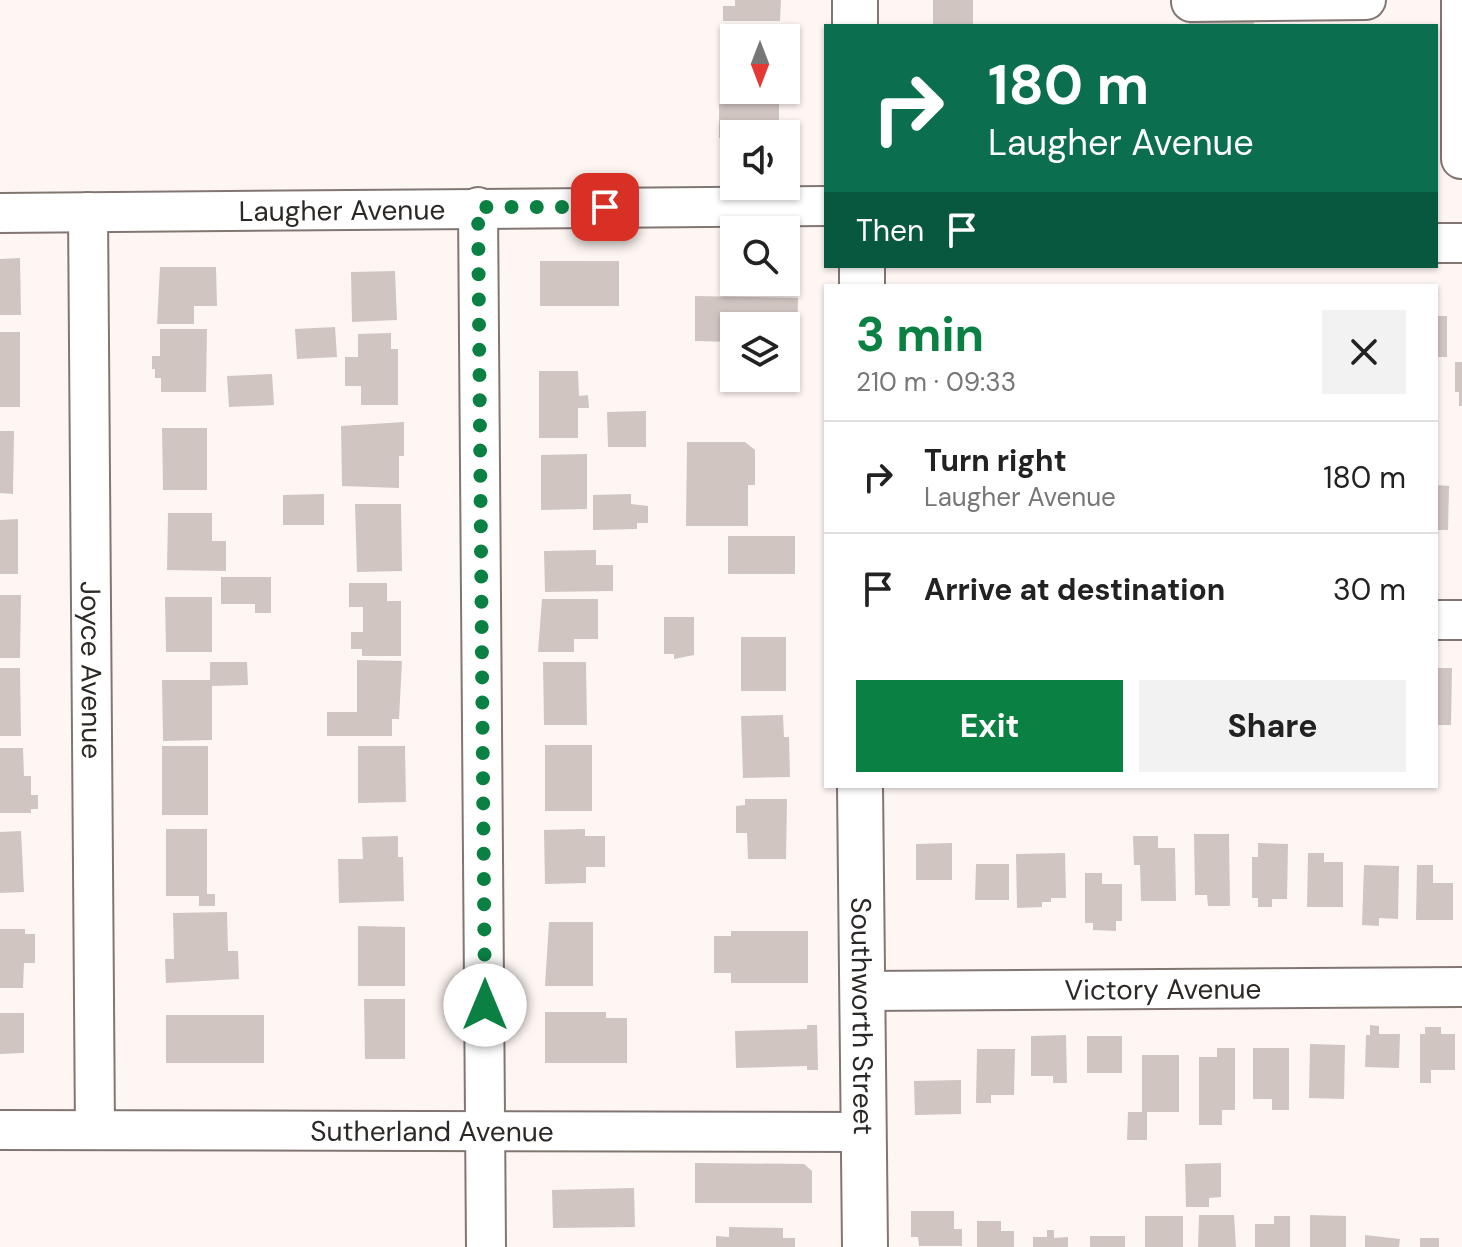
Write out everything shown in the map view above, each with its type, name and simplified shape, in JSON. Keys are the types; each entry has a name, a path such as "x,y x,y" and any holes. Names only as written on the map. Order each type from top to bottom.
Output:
{"main road":[{"path":"855,0 855,24"},
{"name":"Southworth Street","path":"860,788 865,1247"}],"street":[{"path":"1461,0 1461,159"},
{"path":"1187,9 1278,1 1371,9"},
{"name":"Laugher Avenue","path":"0,213 824,206"},
{"path":"478,207 486,1247"},
{"name":"Joyce Avenue","path":"88,212 95,1130"},
{"path":"1438,243 1462,243"},
{"path":"1438,620 1462,620"},
{"name":"Victory Avenue","path":"863,991 1462,987"},
{"name":"Sutherland Avenue","path":"0,1130 864,1132"}],"building":[{"path":"735,0 781,0 780,21 723,21 723,6 735,6"},
{"path":"933,0 973,0 973,24 933,24"},
{"path":"1254,13 1254,24 1189,24 1189,19"},
{"path":"719,104 779,104 779,120 720,120 719,138"},
{"path":"20,258 21,315 0,315 0,259"},
{"path":"540,261 619,261 619,306 540,306"},
{"path":"160,267 216,267 217,306 194,306 194,324 157,324"},
{"path":"395,271 397,320 352,322 351,272"},
{"path":"695,296 798,298 798,312 720,312 720,342 695,341"},
{"path":"1438,316 1447,316 1447,357 1438,357"},
{"path":"335,327 337,357 297,359 295,329"},
{"path":"160,329 207,329 206,392 161,392 161,378 155,378 155,369 152,369 152,356 160,356"},
{"path":"0,332 20,332 20,407 0,407"},
{"path":"391,333 391,349 398,349 398,405 361,405 361,386 345,386 345,357 358,357 358,334"},
{"path":"1455,362 1462,362 1462,406 1459,406 1459,392 1455,392"},
{"path":"539,371 578,371 579,396 588,395 589,408 578,408 578,438 539,438"},
{"path":"272,374 274,405 229,407 227,376"},
{"path":"646,411 646,447 608,447 607,412"},
{"path":"404,422 404,456 399,456 399,488 342,486 341,426"},
{"path":"162,428 207,428 207,490 163,490"},
{"path":"0,431 14,431 13,494 0,493"},
{"path":"687,442 745,442 755,450 755,485 748,485 748,526 686,526"},
{"path":"587,454 587,509 541,510 541,455"},
{"path":"1438,485 1449,486 1448,530 1438,530"},
{"path":"324,494 324,525 283,525 283,495"},
{"path":"631,494 631,504 648,506 648,523 637,523 637,529 593,530 593,495"},
{"path":"355,504 401,504 402,571 357,572"},
{"path":"168,513 212,513 212,541 226,541 226,571 167,570"},
{"path":"18,519 18,574 0,574 0,520"},
{"path":"728,536 795,536 795,574 728,574"},
{"path":"596,550 596,565 613,565 613,591 545,592 544,551"},
{"path":"221,577 271,577 271,613 255,613 255,604 221,604"},
{"path":"349,583 387,583 387,601 401,601 401,656 362,656 362,649 351,649 351,632 363,632 363,607 349,607"},
{"path":"0,595 21,595 20,658 0,658"},
{"path":"165,597 212,597 212,652 166,652"},
{"path":"542,599 598,599 598,639 574,639 574,652 538,652"},
{"path":"664,617 694,617 694,655 674,659 674,654 664,654"},
{"path":"741,637 786,637 786,691 741,691"},
{"path":"357,660 402,661 399,719 392,719 392,736 327,736 327,712 357,712"},
{"path":"210,662 247,662 248,685 212,686 212,740 163,741 162,680 210,680"},
{"path":"543,662 586,662 587,725 544,725"},
{"path":"0,668 20,668 21,736 0,736"},
{"path":"1438,668 1452,668 1451,725 1438,725"},
{"path":"783,715 784,737 789,737 790,777 743,778 741,716"},
{"path":"545,745 592,745 592,811 545,811"},
{"path":"162,746 208,746 208,815 162,815"},
{"path":"358,746 405,746 406,802 358,803"},
{"path":"0,748 23,748 24,776 31,776 31,795 38,795 38,809 31,809 31,813 0,813"},
{"path":"745,799 787,799 786,859 748,859 747,833 736,833 736,806 745,805"},
{"path":"166,829 207,829 207,894 215,894 215,906 199,906 199,896 166,896"},
{"path":"585,829 585,836 605,836 605,867 586,867 586,883 545,884 544,830"},
{"path":"21,831 24,892 0,893 0,832"},
{"path":"1194,834 1229,834 1230,906 1208,906 1207,895 1195,895"},
{"path":"398,836 398,857 403,857 404,901 339,903 338,859 363,859 362,837"},
{"path":"1133,836 1158,836 1158,848 1175,848 1176,901 1141,901 1140,865 1134,865"},
{"path":"952,843 952,880 916,880 916,844"},
{"path":"1258,843 1288,844 1287,899 1272,899 1272,907 1258,907 1258,898 1252,898 1252,857 1258,857"},
{"path":"1065,853 1066,898 1051,898 1051,902 1042,902 1042,907 1017,908 1016,854"},
{"path":"1308,853 1324,853 1324,862 1343,862 1343,907 1307,907"},
{"path":"976,864 1009,864 1009,900 975,900"},
{"path":"1364,865 1399,866 1398,919 1379,918 1379,926 1362,925"},
{"path":"1417,865 1433,865 1433,883 1453,883 1453,920 1416,920"},
{"path":"1085,873 1102,873 1102,884 1122,884 1122,921 1116,921 1116,931 1093,930 1093,923 1085,923"},
{"path":"227,912 228,951 238,951 239,979 166,983 165,959 174,959 173,913"},
{"path":"549,922 593,922 593,986 545,986"},
{"path":"358,926 405,927 405,986 358,986"},
{"path":"0,929 25,929 25,934 35,934 35,963 24,963 23,988 0,988"},
{"path":"731,931 808,931 808,983 731,983 731,973 714,973 714,936 731,936"},
{"path":"364,999 405,999 405,1059 365,1059"},
{"path":"545,1012 606,1012 606,1018 627,1018 627,1063 545,1063"},
{"path":"0,1013 24,1013 24,1053 0,1054"},
{"path":"166,1015 264,1015 264,1063 166,1063"},
{"path":"807,1025 817,1025 818,1070 807,1070 807,1066 736,1068 735,1031 807,1029"},
{"path":"1370,1025 1379,1026 1379,1034 1400,1034 1399,1068 1365,1067 1366,1035 1370,1035"},
{"path":"1425,1027 1441,1027 1441,1034 1455,1034 1455,1070 1431,1070 1431,1083 1420,1083 1420,1034 1425,1034"},
{"path":"1066,1035 1067,1083 1053,1083 1053,1076 1031,1076 1031,1036"},
{"path":"1087,1036 1122,1036 1122,1073 1087,1073"},
{"path":"1310,1044 1345,1045 1344,1099 1309,1098"},
{"path":"1217,1048 1235,1048 1235,1110 1222,1110 1222,1125 1199,1125 1199,1057 1217,1057"},
{"path":"1253,1048 1289,1048 1289,1110 1272,1110 1272,1099 1253,1099"},
{"path":"977,1049 1015,1049 1014,1095 991,1095 991,1103 976,1103"},
{"path":"1142,1055 1179,1055 1179,1112 1147,1112 1147,1140 1127,1140 1128,1112 1142,1112"},
{"path":"961,1080 961,1114 915,1115 914,1081"},
{"path":"695,1163 804,1164 812,1171 812,1203 695,1203"},
{"path":"1221,1163 1221,1197 1209,1198 1209,1207 1186,1207 1185,1164"},
{"path":"634,1188 635,1227 553,1228 552,1190"},
{"path":"911,1211 954,1211 954,1229 962,1229 962,1246 919,1246 918,1237 911,1237"},
{"path":"1199,1215 1234,1215 1236,1247 1198,1247"},
{"path":"1310,1215 1346,1216 1346,1247 1310,1247"},
{"path":"1145,1216 1183,1216 1183,1247 1145,1247"},
{"path":"1274,1216 1290,1216 1290,1247 1255,1247 1255,1224 1274,1224"},
{"path":"977,1221 1001,1221 1001,1231 1014,1231 1014,1247 977,1247"},
{"path":"729,1227 783,1228 783,1238 795,1238 795,1247 716,1247 716,1236 729,1237"},
{"path":"1047,1230 1054,1230 1054,1238 1068,1237 1068,1247 1033,1247 1033,1237 1047,1237"},
{"path":"1365,1235 1400,1239 1399,1247 1365,1247"},
{"path":"1090,1236 1125,1236 1125,1247 1090,1247"},
{"path":"1420,1238 1439,1238 1439,1247 1420,1247"}],"route":[{"path":"485,1005 478,207 605,207"}]}
